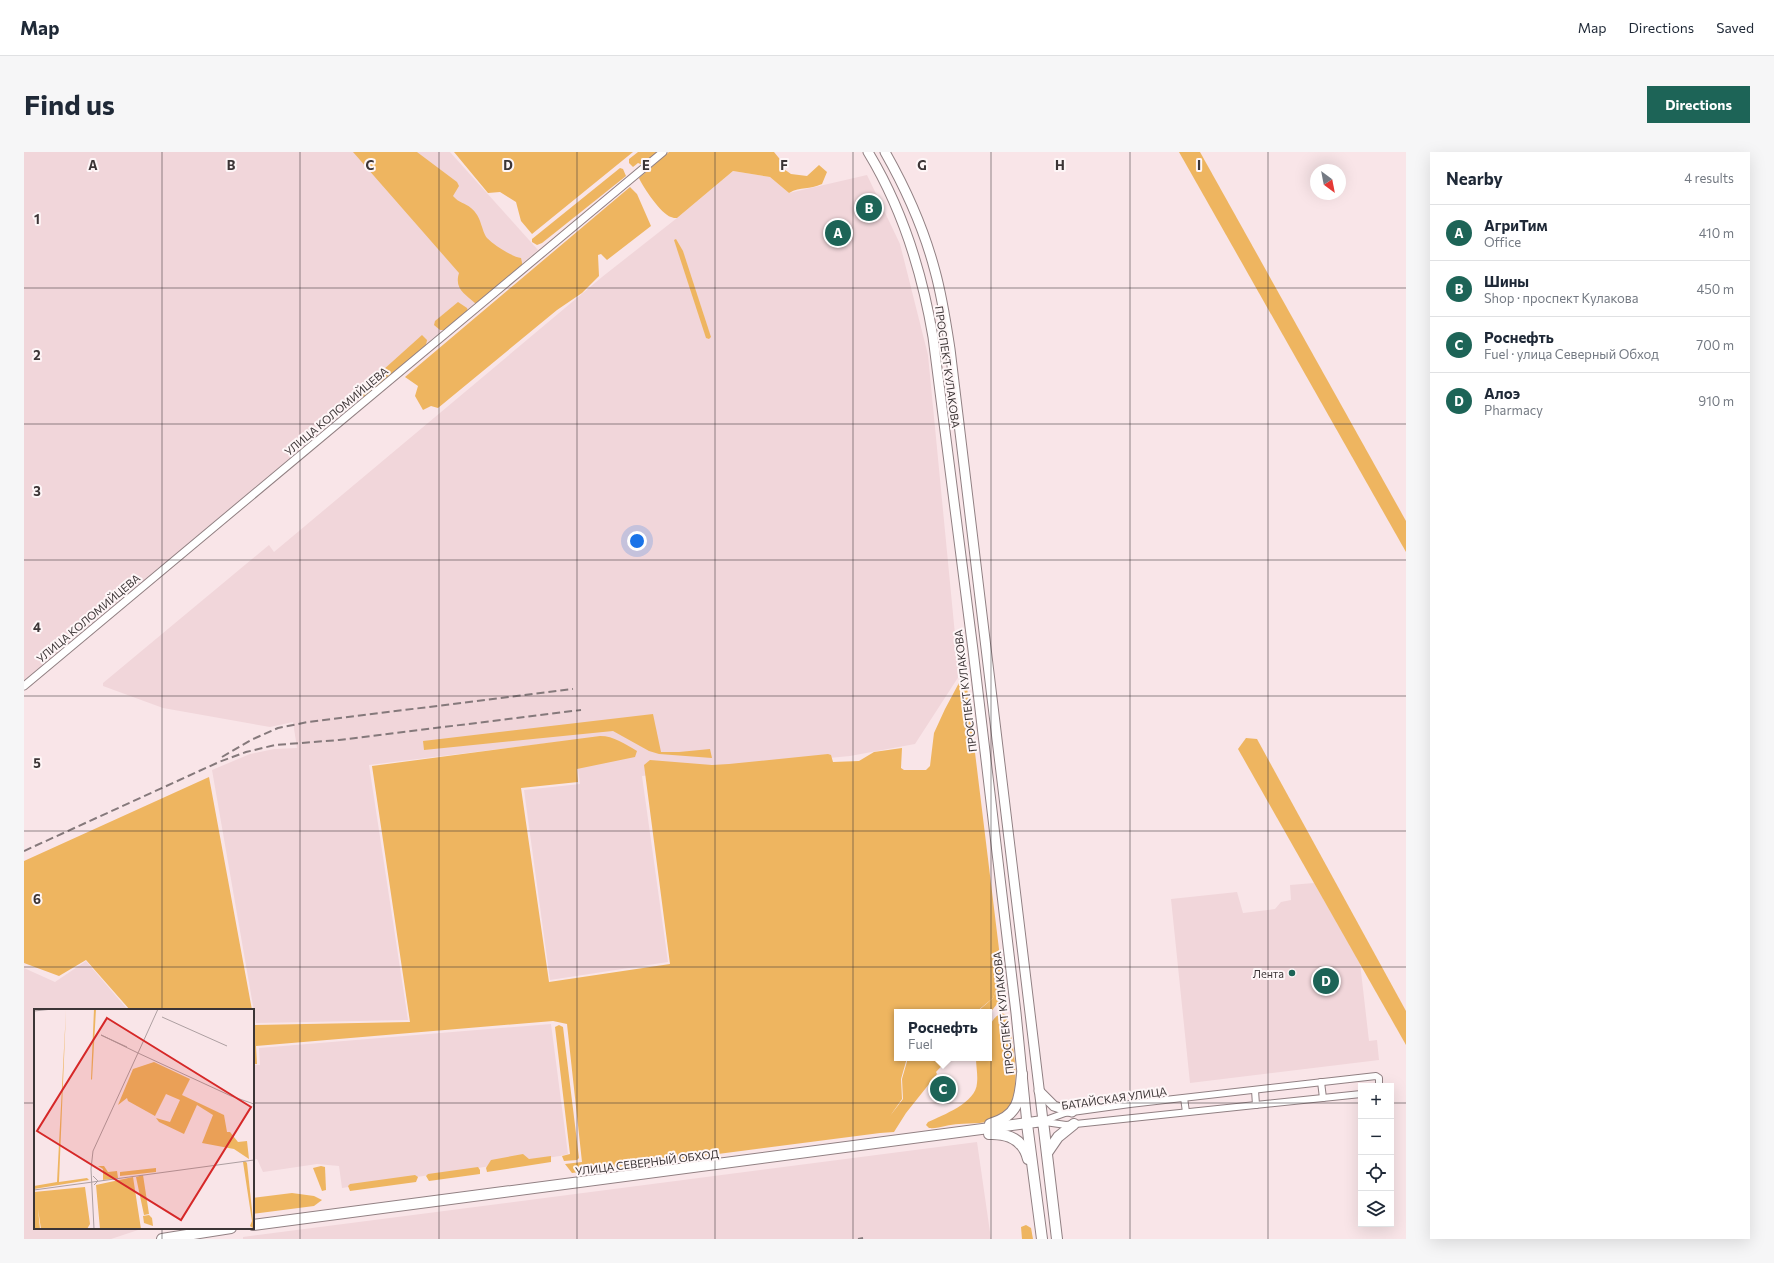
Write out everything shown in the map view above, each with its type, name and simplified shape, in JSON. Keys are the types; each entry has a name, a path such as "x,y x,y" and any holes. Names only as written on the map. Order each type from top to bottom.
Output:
{"highway":[{"path":"980,1131 1010,1116 1018,1102 1022,1074"},
{"name":"УЛИЦА СЕВЕРНЫЙ ОБХОД","path":"254,1225 980,1131 1043,1121"},
{"name":"ПРОСПЕКТ КУЛАКОВА","path":"1043,1121 1057,1239"},
{"name":"ПРОСПЕКТ КУЛАКОВА","path":"1027,1124 1042,1239"},
{"path":"1047,1153 1058,1137 1074,1124"},
{"path":"980,1131 987,1134 1011,1136 1020,1143 1027,1154 1036,1185"},
{"path":"162,1239 224,1229"}],"main road":[{"name":"ПРОСПЕКТ КУЛАКОВА","path":"868,152 890,194 910,243 924,293 933,337 973,650 1027,1124"},
{"name":"ПРОСПЕКТ КУЛАКОВА","path":"885,152 909,198 929,251 938,281 945,317 1043,1121"},
{"path":"1039,1091 1054,1106 1072,1112"}],"street":[{"name":"УЛИЦА КОЛОМИЙЦЕВА","path":"24,686 663,152"},
{"name":"БАТАЙСКАЯ УЛИЦА","path":"1043,1121 1072,1112 1321,1082 1376,1076 1379,1078 1379,1083"},
{"path":"1321,1082 1323,1098"},
{"path":"1255,1090 1256,1105"},
{"name":"БАТАЙСКАЯ УЛИЦА","path":"1043,1121 1066,1125 1358,1094"},
{"path":"1184,1098 1186,1112"}],"shaded area":[{"path":"24,152 450,152 538,250 24,681"},
{"path":"353,152 417,152 457,182 459,186 453,196 469,206 475,212 487,238 503,250 521,258 523,267 476,304 464,294 459,287 459,273"},
{"path":"454,152 633,152 532,234 521,221 516,202 500,192 488,193"},
{"path":"638,152 658,152 643,165 638,163 633,167 629,163 629,159"},
{"path":"669,152 774,152 783,163 781,167 791,174 807,176 819,165 827,172 822,184 797,189 789,193 770,177 733,171 677,218 674,218 662,211 648,194 639,178"},
{"path":"1179,152 1200,152 1406,521 1406,552"},
{"path":"620,168 623,169 626,176 542,243 537,245 532,242 532,239"},
{"path":"733,171 770,177 789,193 867,175 900,244 928,355 959,676 915,744 850,756 642,776 668,962 550,980 524,790 580,784 574,740 369,765 408,1020 256,1023 212,770 250,754 274,749 297,748 293,722 270,727 163,708 103,686 103,683 269,545 274,552 602,277 677,218"},
{"path":"630,187 637,194 651,226 607,260 601,254 598,255 599,276 582,293 557,310 438,408 431,406 423,410 415,396 418,386 405,377"},
{"path":"676,239 683,251 711,337 709,339 706,338 674,240"},
{"path":"458,302 467,308 468,311 444,330 440,330 434,325 435,321"},
{"path":"422,335 427,340 426,345 364,398 362,396 363,388"},
{"path":"960,681 967,687 1004,990 995,992 993,998 980,1009 894,1009 894,1061 906,1061 901,1079 902,1099 890,1116 903,1099 902,1079 907,1061 946,1061 936,1072 937,1074 906,1113 894,1132 572,1173 565,1164 582,1162 567,1024 553,1021 256,1046 257,1064 254,1064 254,1020 255,1025 410,1022 372,766 600,736 615,739 637,751 635,757 577,769 578,782 521,788 549,982 670,964 644,765 650,760 712,765 828,754 831,755 833,762 859,761 874,752 902,748 901,768 904,770 926,770 930,766 934,733"},
{"path":"653,714 661,752 710,749 712,758 659,754 649,751 613,731 424,750 423,741"},
{"path":"1246,738 1257,739 1406,1011 1406,1045 1238,749"},
{"path":"209,777 252,1009 129,1009 86,960 59,976 24,963 24,861"},
{"path":"1314,883 1360,963 1369,1041 1377,1040 1379,1060 1190,1083 1171,899 1237,892 1243,913 1275,909 1281,902 1291,900 1290,885"},
{"path":"86,961 127,1009 34,1009 34,1229 141,1229 111,1239 24,1239 24,968 55,982"},
{"path":"1003,991 1001,999 992,1010 992,1009 980,1009 993,998 995,992"},
{"path":"1002,1013 1008,1016 1016,1071 1013,1098 1008,1110 995,1120 929,1128 926,1125 928,1122 950,1112 971,1097 977,1083 976,1061 992,1061 992,1021"},
{"path":"551,1024 568,1154 342,1188 339,1166 317,1164 263,1172 257,1159 254,1160 254,1065 260,1065 259,1048"},
{"path":"559,1025 563,1027 579,1158 577,1160 564,1161 562,1156 570,1154 555,1027"},
{"path":"977,1142 991,1239 243,1239 243,1237"},
{"path":"523,1154 529,1159 551,1156 551,1162 487,1172 486,1168 491,1160"},
{"path":"321,1166 325,1167 326,1190 322,1191 313,1168"},
{"path":"478,1167 480,1174 429,1181 426,1176 428,1174"},
{"path":"415,1175 418,1177 416,1182 350,1191 348,1186 350,1184"},
{"path":"292,1193 314,1196 322,1200 314,1206 254,1214 254,1198"},
{"path":"1026,1225 1031,1228 1033,1239 1022,1239 1021,1227"}],"railway":[{"path":"222,757 251,740 278,728 308,722 573,689"},
{"path":"24,851 219,762 246,752 275,745 339,740 581,710"},
{"path":"858,1239 863,1238"}],"place":[{"name":"Шины","path":"869,208"},
{"name":"АгриТим","path":"838,233"},
{"name":"Лента","path":"1292,973"},
{"name":"Алоэ","path":"1326,981"},
{"name":"Роснефть","path":"943,1089"}]}
